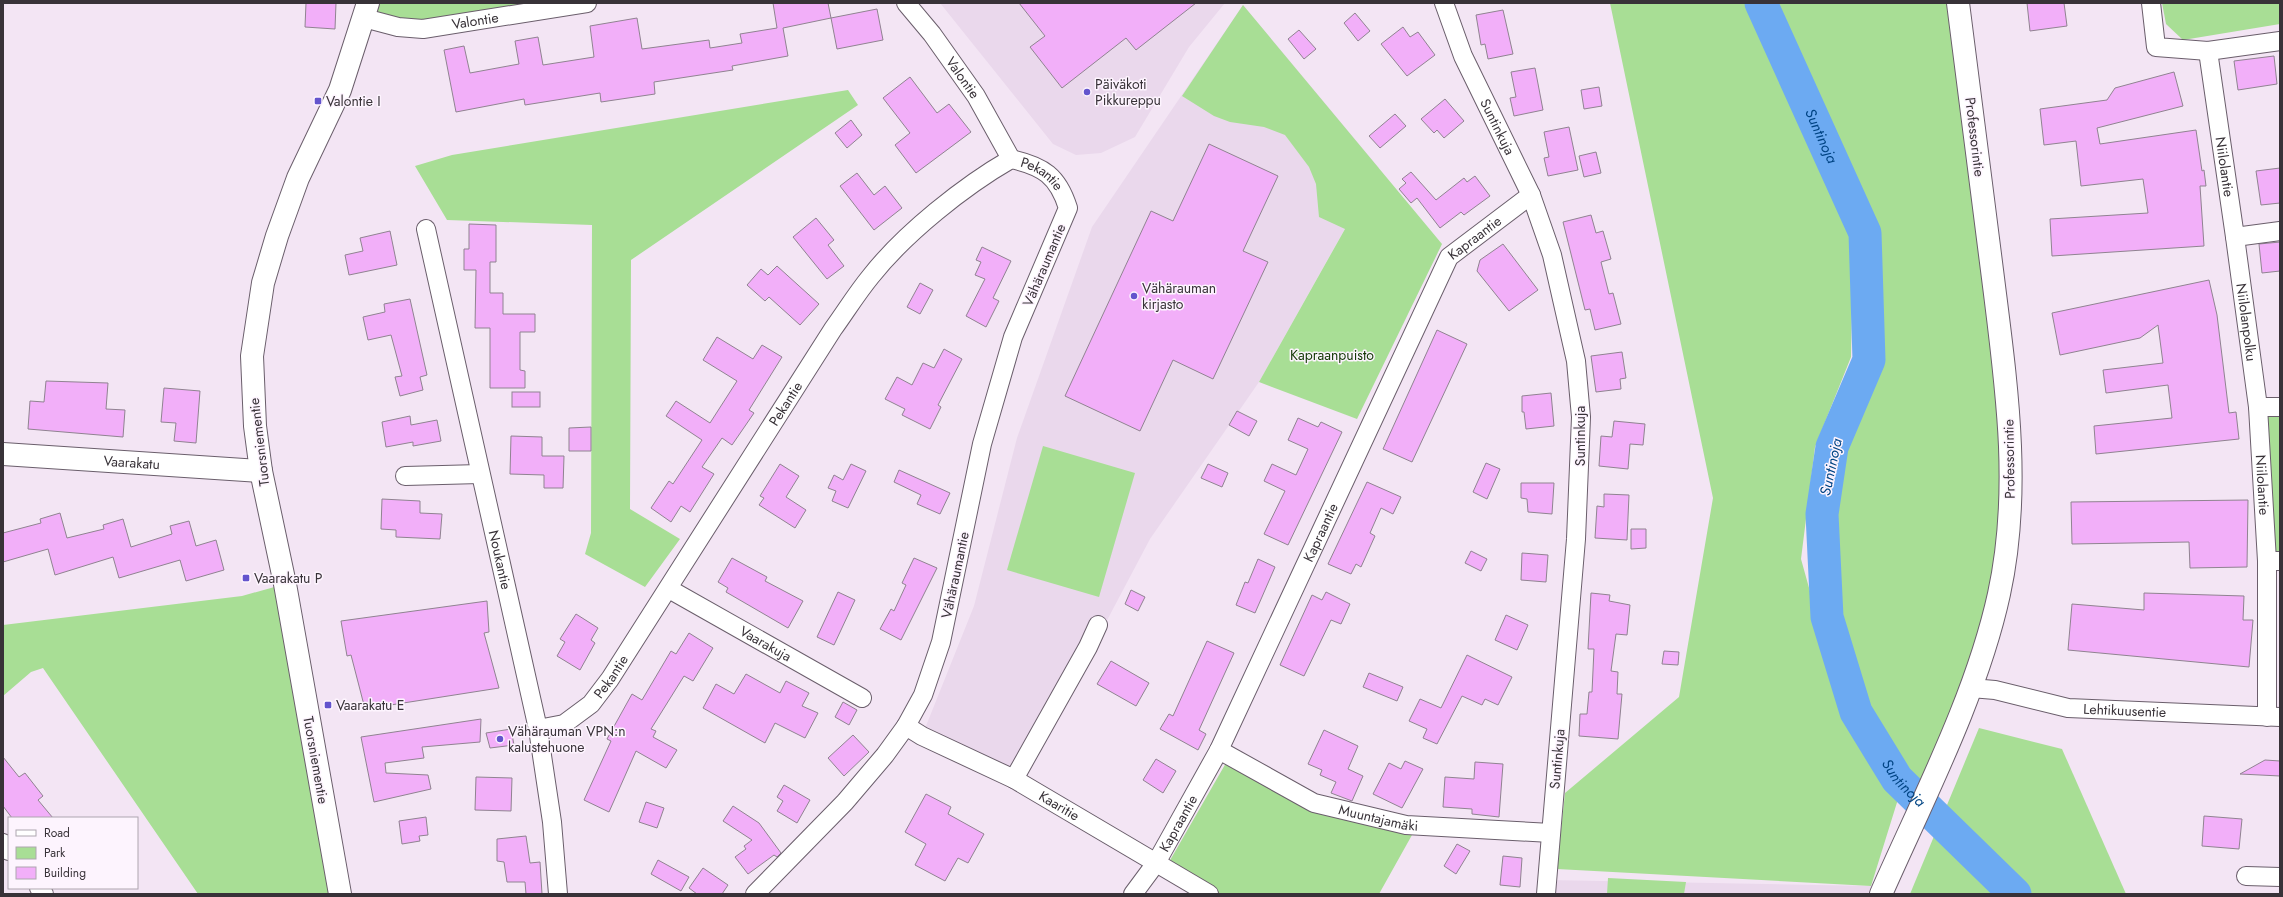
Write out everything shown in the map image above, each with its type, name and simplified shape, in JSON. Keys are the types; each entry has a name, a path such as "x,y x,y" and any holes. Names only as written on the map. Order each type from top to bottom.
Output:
{"main road":[{"name":"Professorintie","path":"1881,894 1971,688 1986,645 1999,593 2009,529 2011,466 2006,383 1958,3"},
{"name":"Tuorsniementie","path":"340,894 286,584 261,471 255,426 252,356 263,283 298,178 340,90 366,10"},
{"name":"Vaarakatu","path":"3,454 261,471"}],"street":[{"name":"Valontie","path":"366,10 398,27 423,29 587,3"},
{"name":"Valontie","path":"906,3 932,34 972,90 1011,159"},
{"name":"Suntinkuja","path":"1444,3 1463,56 1531,195 1552,255 1576,361 1581,417 1576,539 1546,894"},
{"path":"2150,3 2156,47 2208,51 2280,41"},
{"name":"Niilolantie","path":"2208,51 2235,237"},
{"name":"Pekantie","path":"538,729 564,724 591,704 610,680 833,329 871,275 909,237 955,196 1011,159 1034,164 1054,178 1063,192 1068,208"},
{"name":"Kapraantie","path":"1133,894 1156,863 1219,750 1450,256 1531,195"},
{"name":"Vähäraumantie","path":"755,894 846,802 885,755 906,726 923,695 941,642 982,444 1012,337 1068,208"},
{"name":"Noukantie","path":"426,229 538,729 552,822 558,894"},
{"path":"2235,237 2280,231"},
{"name":"Niilolanpolku","path":"2235,237 2258,407"},
{"path":"2258,407 2280,407"},
{"name":"Niilolantie","path":"2258,407 2274,561 2273,717"},
{"path":"405,476 480,474"},
{"name":"Vaarakuja","path":"669,589 862,698"},
{"path":"1014,779 1088,647 1098,625"},
{"name":"Lehtikuusentie","path":"1971,688 1995,690 2068,708 2273,717"},
{"name":"Kaaritie","path":"906,726 922,736 1014,779 1209,894"},
{"name":"Muuntajamäki","path":"1219,750 1314,803 1406,825 1551,833"},
{"path":"2246,876 2280,877"}],"shaded area":[{"name":"Päiväkoti Pikkureppu","path":"940,3 1225,3 1189,47 1135,137 1101,153 1076,155 1053,144"},
{"path":"1243,5 1379,168 1259,382 1150,539 1021,783 922,736 974,606 1017,438 1092,227"},
{"path":"1547,880 1871,886 1868,894 1546,894"}],"green space":[{"path":"369,3 605,3 423,29 364,18"},
{"path":"1610,3 1753,3 1853,238 1851,357 1815,447 1801,559 1841,703 1899,796 1871,886 1557,869 1565,793 1679,697 1713,498"},
{"path":"1761,3 1958,3 2006,383 1999,593 1926,793 1897,779 1827,617 1822,514 1832,447 1869,360 1865,233"},
{"path":"2162,3 2280,3 2280,24 2183,40 2166,24"},
{"name":"Kapraanpuisto","path":"1243,5 1442,244 1357,419 1259,382 1345,229 1319,217 1316,184 1309,167 1285,135 1264,127 1230,122 1214,116 1182,96"},
{"path":"848,90 858,105 631,260 630,509 680,539 645,587 585,554 591,533 592,225 447,220 415,166 452,155"},
{"path":"2258,407 2280,407 2280,561 2267,561"},
{"path":"1043,446 1135,473 1099,597 1007,570"},
{"path":"285,584 332,894 198,894 43,668 31,672 3,696 3,625 242,596"},
{"path":"1979,728 2062,749 2126,894 1910,894"},
{"path":"1230,756 1314,803 1412,835 1379,894 1211,894 1165,869"},
{"path":"1608,878 1686,882 1684,894 1607,894"}],"building":[{"path":"306,3 336,3 335,29 305,27"},
{"path":"773,3 828,3 831,18 783,28 788,56 732,66 733,70 654,82 655,94 601,102 600,93 525,105 524,99 456,112 444,50 464,46 470,73 519,64 515,41 538,37 543,65 594,57 590,26 637,18 642,49 709,40 710,48 742,43 740,34 777,28"},
{"name":"Päiväkoti Pikkureppu","path":"1019,3 1196,3 1136,50 1126,38 1062,88 1030,47 1045,36"},
{"path":"2027,3 2064,3 2067,26 2030,31"},
{"path":"877,9 883,40 837,49 831,18"},
{"path":"1503,10 1513,54 1488,59 1485,44 1481,45 1476,15"},
{"path":"1355,13 1370,31 1358,41 1344,23"},
{"path":"1403,27 1410,37 1418,32 1435,55 1407,76 1381,44"},
{"path":"1299,30 1316,49 1304,59 1288,39"},
{"path":"2274,56 2277,84 2238,90 2234,61"},
{"path":"1535,68 1543,110 1514,116 1510,98 1516,97 1511,72"},
{"path":"2174,72 2183,106 2097,128 2100,144 2196,130 2202,171 2204,170 2206,186 2200,186 2204,246 2052,256 2050,219 2148,213 2143,179 2081,186 2076,141 2044,145 2040,109 2107,100 2115,88"},
{"path":"910,77 937,113 949,104 971,132 916,173 895,145 910,133 883,98"},
{"path":"1599,87 1602,106 1584,109 1581,90"},
{"path":"1445,99 1464,121 1444,138 1437,130 1434,133 1421,119"},
{"path":"1395,114 1406,126 1380,148 1369,136"},
{"path":"851,120 862,135 847,148 835,133"},
{"path":"1569,127 1578,170 1548,176 1544,158 1549,157 1544,132"},
{"path":"1209,144 1278,176 1243,251 1268,262 1213,379 1173,360 1140,431 1065,396 1151,211 1173,221"},
{"path":"1596,152 1601,173 1584,177 1579,156"},
{"path":"2280,168 2280,203 2261,205 2256,171"},
{"path":"1411,172 1436,200 1464,178 1467,182 1475,176 1490,196 1464,215 1461,212 1440,228 1417,198 1411,203 1399,189 1406,183 1402,179"},
{"path":"857,173 874,195 885,186 902,208 874,230 840,186"},
{"path":"1591,215 1596,233 1603,231 1611,259 1601,262 1609,294 1613,293 1621,324 1595,330 1590,309 1585,310 1563,222"},
{"path":"816,218 834,240 828,245 844,266 827,279 793,237"},
{"path":"469,224 496,225 496,262 490,262 490,293 503,293 503,314 535,314 535,332 520,332 520,370 525,371 525,388 490,388 490,328 475,328 476,270 464,270 464,249 469,249"},
{"path":"390,231 397,265 349,275 345,255 363,251 360,238"},
{"path":"2280,242 2280,271 2262,273 2259,244"},
{"path":"1503,244 1538,290 1509,311 1477,271 1480,260"},
{"path":"982,247 1011,261 993,298 999,301 986,327 966,316 985,279 975,275 981,262 976,260"},
{"path":"777,266 819,304 800,325 769,297 765,301 747,285 761,269 768,275"},
{"path":"2209,280 2217,315 2229,413 2236,412 2239,439 2096,454 2094,426 2172,418 2168,385 2106,393 2103,370 2163,363 2158,325 2140,338 2060,355 2052,313"},
{"path":"920,283 933,290 920,314 907,307"},
{"path":"410,299 427,375 420,377 423,390 400,396 395,377 402,376 391,335 368,340 363,317 385,312 384,304"},
{"path":"1437,330 1467,344 1412,462 1383,449"},
{"path":"717,337 753,359 762,345 782,357 749,410 754,413 732,445 722,438 702,467 714,474 690,512 681,506 671,522 651,508 669,481 673,484 702,440 666,416 676,401 710,423 737,381 703,360"},
{"path":"944,349 962,359 938,405 941,407 930,429 902,415 905,409 885,399 897,377 912,385 923,363 934,368"},
{"path":"1622,352 1626,378 1620,379 1621,389 1596,392 1591,356"},
{"path":"46,381 108,383 106,409 125,410 123,437 28,429 30,401 44,402"},
{"path":"164,388 200,391 196,443 174,441 176,423 161,422"},
{"path":"512,392 540,392 540,407 512,407"},
{"path":"1551,393 1554,426 1526,429 1524,412 1522,412 1522,396"},
{"path":"1237,411 1257,421 1249,436 1229,425"},
{"path":"410,416 411,425 437,420 441,441 413,446 413,442 386,447 382,422"},
{"path":"1298,418 1318,427 1321,422 1342,432 1288,545 1264,534 1285,491 1264,481 1272,464 1296,475 1308,449 1288,440"},
{"path":"1614,421 1645,424 1643,445 1630,444 1628,469 1599,466 1601,436 1612,437"},
{"path":"591,427 591,451 569,451 569,428"},
{"path":"511,436 542,437 542,456 564,456 563,488 544,488 544,475 510,474"},
{"path":"1486,463 1500,469 1487,499 1473,492"},
{"path":"780,464 799,476 786,497 806,510 795,528 759,505 764,498 760,496"},
{"path":"851,464 866,471 848,508 832,501 836,491 828,488 834,475 843,480"},
{"path":"1208,464 1228,473 1222,487 1201,478"},
{"path":"899,470 950,493 940,514 917,504 921,495 894,482"},
{"path":"1367,482 1401,497 1393,514 1381,508 1370,533 1375,536 1361,567 1356,564 1351,574 1328,564"},
{"path":"1521,483 1554,483 1552,514 1528,512 1527,499 1521,498"},
{"path":"1604,494 1629,495 1627,540 1595,538 1597,506 1604,507"},
{"path":"382,499 420,501 420,513 442,514 440,539 396,537 396,530 381,529"},
{"path":"2248,500 2247,567 2190,568 2189,542 2072,544 2071,502"},
{"path":"60,513 67,538 104,529 103,525 123,519 131,547 172,534 170,526 189,521 196,546 216,540 224,570 186,581 180,560 119,578 113,557 55,575 48,549 3,562 3,533 41,523 40,519"},
{"path":"1631,529 1646,529 1646,548 1631,549"},
{"path":"1471,551 1487,559 1481,571 1465,563"},
{"path":"1522,553 1548,555 1546,582 1521,580"},
{"path":"732,558 767,577 765,581 803,601 788,628 726,592 728,588 718,582"},
{"path":"914,558 937,568 901,640 880,629 891,609 894,611 906,585 902,583"},
{"path":"1258,559 1275,567 1255,613 1236,605 1245,582 1248,583"},
{"path":"1131,590 1145,597 1138,611 1125,604"},
{"path":"838,592 855,600 834,645 817,637"},
{"path":"1326,592 1350,604 1341,624 1331,620 1304,676 1280,665 1312,595 1322,600"},
{"path":"1591,593 1610,595 1609,601 1630,605 1627,635 1616,634 1611,671 1618,672 1617,694 1622,694 1618,739 1579,736 1580,714 1587,714 1589,692 1592,692 1594,649 1588,649"},
{"path":"2144,593 2244,596 2243,620 2253,620 2249,667 2068,650 2072,604 2144,610"},
{"path":"487,601 489,632 484,633 499,688 365,709 351,655 347,656 341,621"},
{"path":"576,614 598,628 591,640 595,643 580,670 557,656 565,642 560,639"},
{"path":"1506,615 1528,625 1517,650 1495,640"},
{"path":"689,633 713,648 693,681 684,676 651,729 656,731 653,737 677,750 666,768 636,751 609,812 584,800 611,741 607,739 632,694 642,700 671,651 676,654"},
{"path":"1207,641 1234,653 1199,730 1206,734 1198,750 1160,729 1169,714 1173,716"},
{"path":"1664,651 1679,652 1678,665 1662,664"},
{"path":"1467,655 1512,677 1498,705 1485,699 1482,705 1462,696 1437,744 1423,738 1427,729 1409,721 1420,699 1441,708"},
{"path":"1111,661 1149,683 1136,706 1097,684"},
{"path":"1369,673 1403,687 1397,701 1363,687"},
{"path":"746,674 780,693 786,681 809,693 802,706 818,713 805,738 775,723 765,743 703,708 716,684 734,694"},
{"path":"843,702 857,710 849,725 835,717"},
{"path":"481,719 480,742 422,747 424,758 385,763 386,773 428,775 431,789 374,802 361,737"},
{"name":"Vähärauman VPN:n kalustehuone","path":"511,729 514,745 490,748 486,733"},
{"path":"1324,730 1358,746 1348,769 1363,776 1352,801 1331,793 1336,782 1320,775 1322,770 1308,764"},
{"path":"853,735 869,752 844,776 828,758"},
{"path":"3,757 19,777 25,773 43,796 38,800 52,817 11,817 3,806"},
{"path":"1156,759 1176,771 1163,793 1143,780"},
{"path":"2265,760 2280,761 2280,776 2240,774"},
{"path":"1405,761 1423,769 1402,808 1373,794 1389,763 1401,769"},
{"path":"1475,762 1503,764 1499,817 1472,814 1472,809 1443,807 1445,777 1474,779"},
{"path":"476,777 512,778 511,811 475,810"},
{"path":"784,785 810,800 797,823 777,811 783,801 777,797"},
{"path":"926,794 951,807 948,814 984,834 968,863 958,858 945,881 915,865 926,844 905,832"},
{"path":"646,802 664,808 657,828 639,822"},
{"path":"733,806 759,823 781,853 777,857 774,855 748,874 735,857 746,849 744,846 752,840 723,821"},
{"path":"2204,816 2242,819 2239,849 2202,846"},
{"path":"426,817 428,835 419,836 420,841 402,844 399,821"},
{"path":"526,836 530,863 540,862 542,894 526,894 525,882 507,882 504,862 497,861 497,839"},
{"path":"1457,844 1470,851 1456,874 1444,866"},
{"path":"1503,856 1522,858 1520,887 1500,885"},
{"path":"658,860 689,877 681,891 651,874"},
{"path":"703,868 728,885 722,894 697,894 689,888"}],"waterway":[{"name":"Suntinoja","path":"1761,3 1865,233 1869,360 1832,447 1822,514 1827,617 1856,712 1897,779 2015,894"}],"place":[{"name":"Päiväkoti Pikkureppu","path":"1087,92"},
{"name":"Valontie I","path":"318,101"},
{"name":"Vähärauman kirjasto","path":"1134,296"},
{"name":"Vaarakatu P","path":"246,578"},
{"name":"Vaarakatu E","path":"328,705"},
{"name":"Vähärauman VPN:n kalustehuone","path":"500,739"}]}
